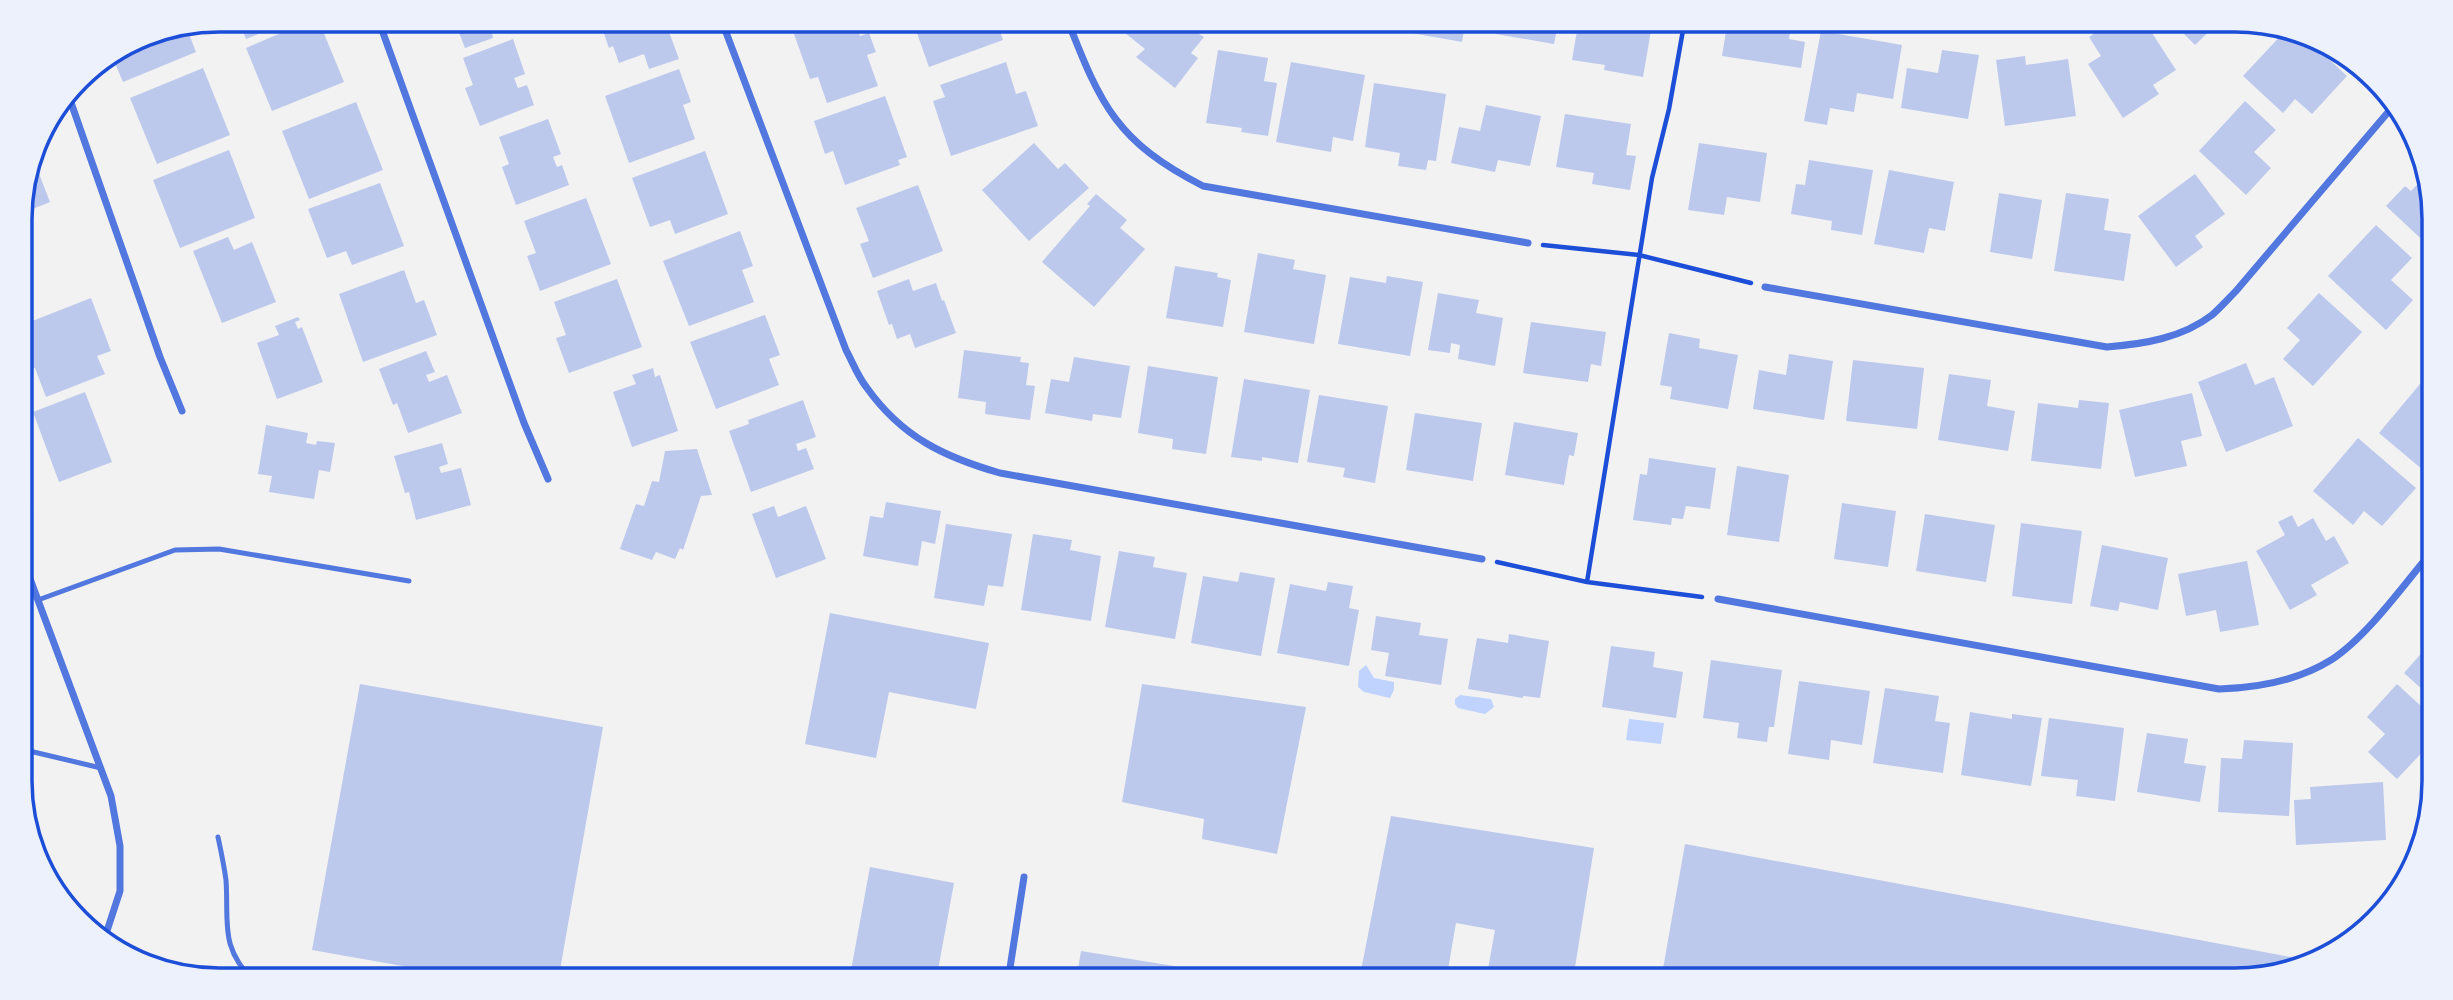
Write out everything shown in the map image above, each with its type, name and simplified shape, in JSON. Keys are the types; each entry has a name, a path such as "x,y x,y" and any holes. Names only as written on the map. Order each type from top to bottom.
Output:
{"street":[{"path":"383,32 524,422 548,479"},
{"path":"726,32 846,350 865,387 907,432 942,454 1000,473 1482,559"},
{"path":"1072,32 1090,78 1120,126 1152,157 1203,186 1528,243"},
{"path":"71,103 160,357 182,411"},
{"path":"1765,286 2107,347 2141,345 2177,334 2211,315 2236,291 2388,112"},
{"path":"1718,599 2219,689 2253,688 2299,676 2333,659 2364,631 2422,563"},
{"path":"32,584 111,796 120,846 120,891 107,931"},
{"path":"1010,968 1024,877"}],"lane":[{"path":"38,600 175,550 219,549 409,581"},
{"path":"32,752 101,768"},
{"path":"218,837 226,881 228,940 243,968"}],"path":[{"path":"1587,582 1652,177 1669,109 1683,32"},
{"path":"1528,243 1639,255 1765,286"},
{"path":"1482,559 1587,582 1718,599"}],"water":[{"path":"1366,665 1374,678 1394,682 1390,698 1364,692 1358,687 1359,671"},
{"path":"1460,695 1491,699 1494,707 1485,714 1458,708 1455,699"},
{"path":"1629,719 1664,723 1661,744 1626,740"}],"building":[{"path":"243,32 264,32 246,39"},
{"path":"284,32 323,32 344,82 272,111 246,48"},
{"path":"459,32 495,32 492,33 493,38 465,48"},
{"path":"603,32 669,32 679,59 649,69 644,54 619,63 613,46 609,48"},
{"path":"859,32 860,36 869,33 876,52 867,55 878,86 827,103 818,77 810,79 794,34"},
{"path":"917,32 1000,32 1003,40 929,67"},
{"path":"1124,32 1201,32 1199,34 1204,37 1191,53 1198,58 1175,88 1136,57 1145,49"},
{"path":"1406,32 1464,32 1462,42"},
{"path":"1496,32 1556,32 1554,44"},
{"path":"1577,32 1651,32 1643,77 1604,70 1605,65 1572,60"},
{"path":"1726,32 1790,32 1789,39 1805,42 1801,68 1722,56"},
{"path":"1821,32 1902,45 1893,99 1857,93 1854,112 1830,108 1827,125 1804,121"},
{"path":"2096,32 2151,32 2176,70 2153,85 2159,94 2123,118 2088,64 2101,56 2089,37"},
{"path":"2182,32 2208,32 2195,45"},
{"path":"189,34 196,52 123,82 115,63 147,46"},
{"path":"2279,37 2325,55 2347,76 2312,114 2295,99 2283,113 2243,76"},
{"path":"513,39 525,74 514,78 518,88 527,85 534,105 480,126 465,88 473,85 463,58"},
{"path":"1218,50 1268,58 1264,81 1277,83 1268,136 1241,132 1242,128 1206,123"},
{"path":"1942,50 1979,55 1968,119 1901,108 1907,68 1938,73"},
{"path":"2025,56 2026,65 2068,59 2076,116 2005,126 1996,60"},
{"path":"1006,62 1016,94 1026,91 1038,126 951,156 933,101 945,97 940,85"},
{"path":"1291,62 1365,75 1353,141 1333,137 1331,152 1276,142"},
{"path":"203,68 230,135 157,164 130,98"},
{"path":"679,69 691,102 683,105 695,139 629,163 605,96"},
{"path":"1374,83 1446,94 1436,161 1428,160 1426,170 1398,166 1400,153 1365,147"},
{"path":"885,96 907,157 898,160 900,165 845,185 833,151 825,154 814,121"},
{"path":"2245,101 2276,130 2254,152 2271,168 2246,195 2199,151"},
{"path":"356,102 383,170 309,199 282,131"},
{"path":"1486,105 1541,116 1530,166 1498,160 1495,172 1451,163 1459,127 1480,131"},
{"path":"1565,114 1631,124 1626,155 1636,156 1630,190 1592,184 1594,173 1556,167"},
{"path":"548,119 561,154 553,157 557,167 562,165 569,185 516,205 502,167 509,164 499,137"},
{"path":"1034,143 1058,169 1065,163 1089,188 1029,241 982,190"},
{"path":"1699,143 1767,153 1760,202 1727,197 1724,215 1688,210"},
{"path":"229,150 255,218 180,248 153,180"},
{"path":"705,151 728,214 675,234 670,220 650,227 632,178"},
{"path":"1809,160 1873,170 1862,235 1831,230 1832,221 1791,214 1796,184 1805,185"},
{"path":"1889,170 1954,182 1945,231 1929,228 1924,253 1874,244"},
{"path":"38,171 50,202 32,209"},
{"path":"2195,174 2225,214 2195,236 2203,247 2176,267 2138,216"},
{"path":"380,183 404,246 352,265 346,251 327,258 308,209"},
{"path":"2418,184 2422,240 2386,206 2405,186 2411,191"},
{"path":"918,185 943,251 873,278 860,244 869,241 856,208"},
{"path":"1999,193 2042,200 2032,259 1990,252"},
{"path":"2066,193 2109,199 2104,230 2131,234 2124,281 2054,271"},
{"path":"1096,194 1127,220 1120,228 1145,249 1094,307 1042,262 1090,206 1087,204"},
{"path":"586,198 611,264 540,291 527,256 536,253 524,221"},
{"path":"2376,225 2412,258 2391,280 2413,300 2386,330 2328,276"},
{"path":"740,231 753,266 742,270 754,302 689,326 663,261"},
{"path":"228,237 234,250 252,242 276,302 222,323 193,251"},
{"path":"1258,253 1295,260 1293,269 1326,275 1314,344 1244,332"},
{"path":"1175,266 1218,273 1217,277 1231,280 1223,327 1166,318"},
{"path":"404,270 416,303 424,300 437,335 363,362 339,294"},
{"path":"1387,276 1423,282 1410,356 1338,344 1350,277 1386,283"},
{"path":"617,279 642,347 569,373 556,338 566,335 554,302"},
{"path":"909,279 913,291 936,283 956,333 915,348 910,334 897,339 877,291"},
{"path":"1438,293 1479,300 1476,313 1503,318 1495,366 1458,359 1460,345 1451,343 1450,353 1428,350"},
{"path":"2319,293 2362,332 2313,386 2283,359 2300,340 2287,328"},
{"path":"91,298 111,351 97,356 105,374 46,397 35,368 32,369 32,321"},
{"path":"765,315 780,355 769,359 779,385 716,409 690,342"},
{"path":"298,317 300,320 295,322 298,329 302,327 323,382 277,399 257,343 279,335 275,326"},
{"path":"1531,322 1606,332 1601,366 1591,364 1588,382 1523,373"},
{"path":"1669,333 1700,339 1699,348 1738,355 1728,409 1670,399 1672,387 1660,385"},
{"path":"964,350 1021,357 1020,362 1029,363 1026,385 1035,386 1030,420 985,414 986,402 958,398"},
{"path":"426,351 435,372 426,375 429,382 447,375 462,413 408,433 397,403 393,405 379,369"},
{"path":"1789,354 1833,361 1824,420 1753,409 1759,370 1786,375"},
{"path":"1074,357 1130,366 1121,418 1093,414 1092,421 1045,413 1051,379 1069,382"},
{"path":"1853,360 1924,368 1917,429 1846,421"},
{"path":"2246,363 2255,385 2274,377 2293,426 2226,452 2198,382"},
{"path":"1148,366 1218,377 1206,454 1172,449 1173,439 1138,433"},
{"path":"653,368 655,377 660,375 678,431 632,447 613,392 636,384 632,375"},
{"path":"1949,374 1991,380 1987,406 2015,411 2008,451 1938,440"},
{"path":"1244,379 1310,390 1298,463 1262,457 1262,461 1231,457"},
{"path":"2422,382 2422,469 2379,433"},
{"path":"85,392 112,462 59,482 33,412"},
{"path":"2192,393 2202,436 2181,441 2187,466 2135,477 2119,410"},
{"path":"1319,395 1388,406 1375,483 1343,477 1345,468 1307,462"},
{"path":"803,400 816,437 796,444 798,451 806,448 814,469 751,492 729,431 749,424 748,420"},
{"path":"2079,400 2109,403 2101,469 2031,461 2038,403 2078,408"},
{"path":"1415,413 1482,423 1473,481 1406,470"},
{"path":"1514,422 1578,433 1574,456 1569,455 1564,485 1505,475"},
{"path":"266,425 308,433 306,443 335,443 330,472 319,470 314,499 269,492 272,476 258,474"},
{"path":"2358,438 2416,488 2382,526 2364,511 2353,525 2313,491"},
{"path":"442,443 448,464 439,467 441,473 461,468 471,505 416,520 409,492 405,493 394,456"},
{"path":"697,449 712,495 701,496 683,550 680,548 675,559 656,552 652,560 620,549 636,504 644,506 652,481 659,482 665,451"},
{"path":"1649,458 1716,468 1710,509 1686,506 1683,519 1672,518 1671,525 1633,520 1640,474 1647,475"},
{"path":"1737,466 1789,475 1779,542 1727,535"},
{"path":"886,502 941,511 935,544 922,541 918,566 863,556 870,516 883,518"},
{"path":"1842,503 1896,511 1888,567 1834,559"},
{"path":"774,506 778,517 806,506 826,559 776,578 752,514"},
{"path":"1925,514 1995,525 1986,582 1916,571"},
{"path":"2292,515 2298,527 2313,518 2326,541 2334,536 2349,563 2311,585 2317,595 2290,610 2256,551 2285,535 2278,522"},
{"path":"2021,523 2082,531 2072,604 2012,596"},
{"path":"946,524 1012,534 1003,587 988,585 984,606 934,598"},
{"path":"1033,534 1072,540 1070,550 1101,556 1091,621 1021,610"},
{"path":"2102,545 2168,558 2158,610 2120,602 2118,611 2090,606"},
{"path":"1119,551 1155,557 1153,567 1187,573 1175,639 1105,627"},
{"path":"2247,561 2259,625 2220,632 2216,610 2186,616 2178,574"},
{"path":"1240,572 1275,578 1261,656 1191,643 1203,576 1238,582"},
{"path":"1328,582 1353,586 1349,608 1359,610 1349,666 1277,653 1290,584 1326,591"},
{"path":"830,613 989,643 976,709 889,692 876,758 805,744"},
{"path":"1376,616 1421,623 1419,635 1448,639 1441,685 1385,676 1389,653 1371,650"},
{"path":"1509,634 1549,641 1540,698 1523,698 1468,689 1477,638 1508,643"},
{"path":"1611,646 1655,652 1653,667 1683,672 1676,718 1602,707"},
{"path":"2422,653 2422,689 2404,673"},
{"path":"1711,660 1782,670 1774,727 1769,727 1767,742 1737,738 1739,723 1703,718"},
{"path":"1799,681 1870,691 1862,745 1831,740 1829,760 1788,754"},
{"path":"360,684 603,727 560,968 414,968 312,950"},
{"path":"1142,684 1306,707 1277,854 1202,839 1204,819 1122,802"},
{"path":"2397,684 2422,707 2422,753 2397,779 2368,752 2385,734 2367,717"},
{"path":"1885,688 1939,696 1935,721 1950,723 1943,773 1873,763"},
{"path":"1970,712 2012,719 2012,714 2042,718 2031,786 1961,775"},
{"path":"2049,718 2124,728 2115,801 2076,796 2078,780 2041,776"},
{"path":"2147,733 2188,739 2184,763 2206,766 2200,802 2137,792"},
{"path":"2244,740 2293,743 2289,816 2218,812 2221,758 2242,759"},
{"path":"2383,782 2386,840 2296,845 2294,800 2311,799 2310,787"},
{"path":"1391,816 1594,848 1575,968 1488,968 1495,930 1456,923 1448,968 1362,968"},
{"path":"1685,844 2291,957 2271,965 2246,968 1663,968"},
{"path":"870,867 954,883 938,968 851,968"},
{"path":"1081,951 1174,966 1174,968 1078,968"}]}
